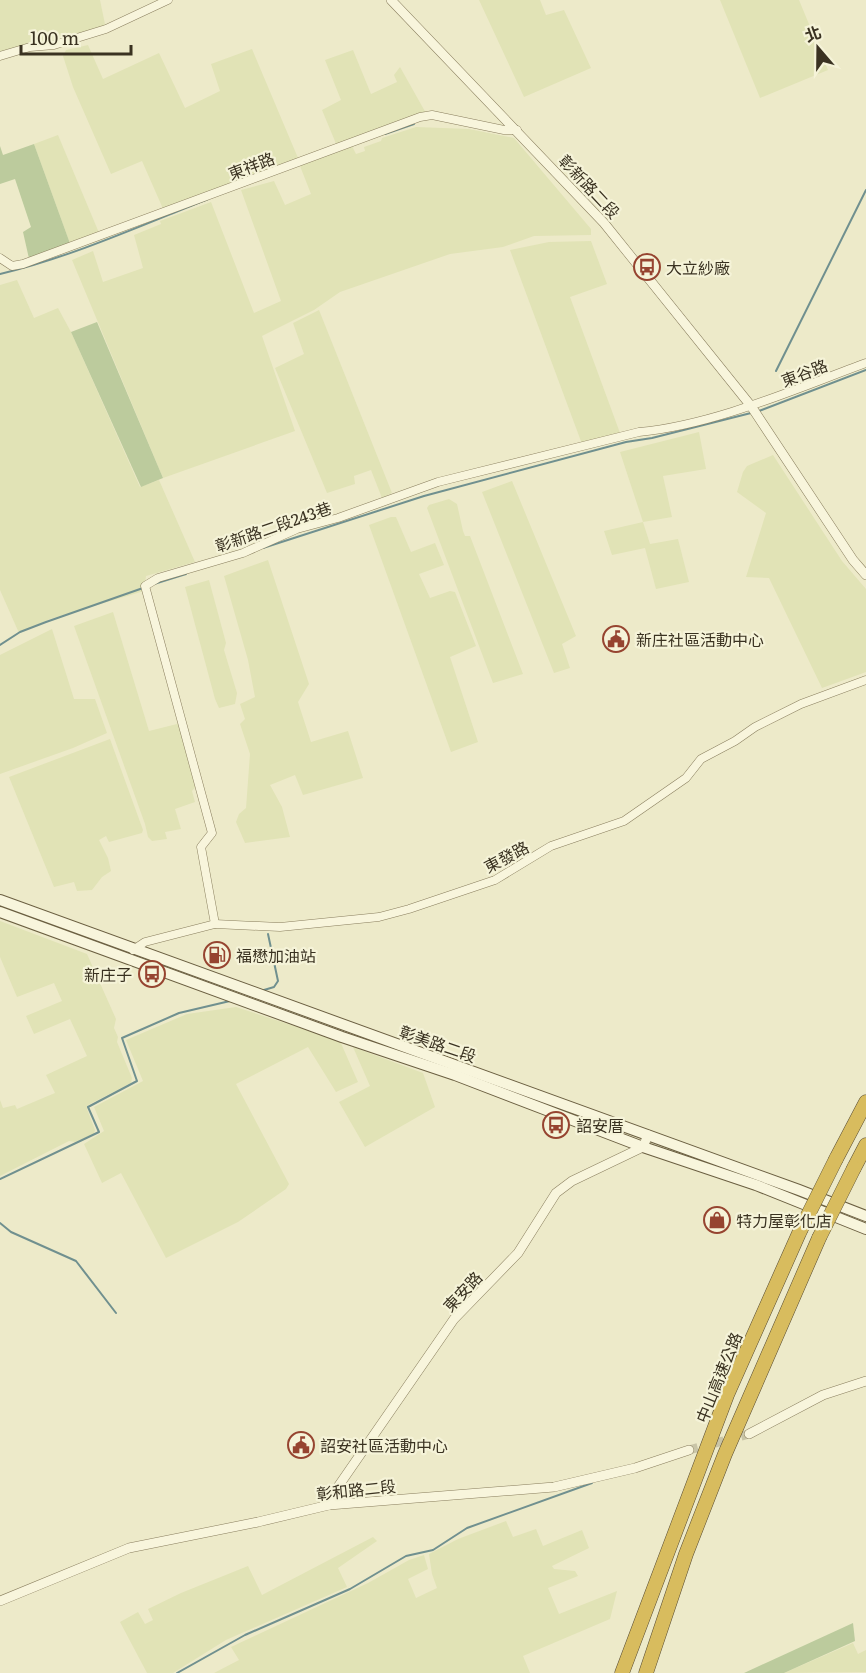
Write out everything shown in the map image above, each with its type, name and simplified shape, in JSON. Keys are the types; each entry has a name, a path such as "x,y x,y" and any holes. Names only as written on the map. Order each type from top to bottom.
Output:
{"highway":[{"name":"中山高速公路","path":"622,1673 727,1395 800,1231 866,1102"},
{"path":"646,1673 686,1554 725,1454 819,1238 866,1145"}],"main road":[{"name":"彰美路二段","path":"0,900 648,1135 865,1222"},
{"name":"彰美路二段","path":"0,912 342,1037 455,1075 643,1147 865,1222"}],"street":[{"path":"0,56 30,48 54,45 106,29 168,0"},
{"name":"彰新路二段","path":"391,0 518,130 604,223 754,410 853,560 866,575"},
{"name":"東祥路","path":"0,258 12,266 22,264 420,117 432,115 504,130 518,130"},
{"name":"東谷路","path":"754,410 866,363"},
{"name":"彰新路二段243巷","path":"215,924 201,847 212,833 146,590 158,578 243,553 297,529 338,518 438,482 639,432 661,430 754,410"},
{"name":"東發路","path":"133,949 145,942 215,924 280,927 379,917 495,880 551,846 624,821 686,778 700,759 735,741 755,727 801,704 866,680"},
{"path":"129,960 133,949"},
{"path":"583,1124 587,1113"},
{"path":"643,1147 648,1135"},
{"name":"東安路","path":"329,1505 335,1491 454,1320 518,1253 556,1193 572,1181 643,1147"},
{"path":"749,1434 823,1395 866,1381"},
{"name":"彰和路二段","path":"0,1600 129,1548 329,1505 554,1487 635,1468 689,1450"}],"green space":[{"path":"0,0 100,0 106,29 57,43 0,54"},
{"path":"479,0 540,0 546,15 564,10 591,68 524,97"},
{"path":"720,0 799,0 828,70 760,98"},
{"path":"88,45 103,79 159,53 185,108 220,91 211,64 252,49 298,158 164,211 142,161 111,174 73,87 63,56 66,50"},
{"path":"353,50 371,94 397,82 394,75 400,67 427,115 337,146 322,110 341,100 325,60"},
{"path":"416,127 469,129 514,138 591,229 591,235 534,236 503,247 450,254 340,292 314,310 262,336 295,431 163,478 72,260 93,251 103,282 143,268 134,235 161,224 160,221 211,202 254,313 281,301 241,190 274,181 285,205 311,194 300,166 352,146 356,154 365,151 364,147 381,141 382,138"},
{"path":"58,135 102,240 72,249 34,144"},
{"path":"34,144 72,249 30,263 23,232 31,227 15,179 0,184 0,146 3,155"},
{"path":"591,241 607,284 570,297 620,433 582,444 510,250 549,242"},
{"path":"17,280 34,318 58,308 71,332 140,487 159,480 195,562 146,576 144,591 50,619 19,633 0,590 0,285"},
{"path":"319,310 392,493 382,498 371,470 354,476 355,484 327,493 275,368 304,354 293,323"},
{"path":"97,322 163,478 141,487 71,332"},
{"path":"699,432 706,469 663,476 672,517 643,522 620,452"},
{"path":"773,455 842,561 866,589 866,672 822,688 769,578 746,577 766,513 737,492 747,466"},
{"path":"512,481 576,636 562,644 570,668 554,673 482,492"},
{"path":"449,499 457,504 463,531 465,536 470,536 523,674 493,683 427,508 429,505"},
{"path":"396,517 411,552 435,543 444,565 419,574 430,598 450,591 455,592 476,646 450,657 478,742 451,752 369,525"},
{"path":"643,522 650,544 678,539 689,582 656,589 645,548 612,555 604,531"},
{"path":"268,560 309,684 298,702 311,742 348,731 363,778 303,795 295,775 270,785 282,807 290,837 245,843 236,822 239,814 246,808 250,754 240,724 245,719 240,704 255,697 248,660 224,576"},
{"path":"209,580 226,643 224,650 237,693 235,704 219,708 185,587"},
{"path":"113,612 149,731 181,723 197,785 192,791 195,802 175,809 181,829 165,832 167,839 152,841 148,837 74,626"},
{"path":"52,629 74,699 95,699 107,733 73,748 0,774 0,655"},
{"path":"110,739 143,830 142,833 109,842 106,836 99,840 108,858 111,871 102,877 92,890 77,891 74,882 54,887 9,777"},
{"path":"0,921 87,954 116,1019 114,1028 118,1037 117,1042 132,1078 131,1083 88,1105 94,1134 75,1142 69,1141 0,1176 0,1100 3,1108 15,1105 17,1109 55,1093 46,1075 87,1056 70,1019 34,1034 26,1016 62,1001 54,983 17,997 0,957"},
{"path":"236,1007 340,1041 358,1082 336,1092 308,1047 236,1084 289,1184 286,1189 238,1222 166,1258 121,1173 102,1183 84,1144 104,1131 94,1107 143,1081 126,1040 187,1014"},
{"path":"353,1047 423,1073 435,1107 365,1147 339,1102 370,1086"},
{"path":"506,1521 513,1537 536,1529 543,1546 582,1530 589,1548 552,1566 554,1569 575,1571 578,1576 548,1588 559,1614 617,1591 610,1619 523,1656 530,1673 214,1673 239,1660 231,1647 368,1583 409,1560 424,1555 428,1569 408,1579 416,1598 437,1588 429,1554 458,1539"},
{"path":"373,1537 377,1541 338,1568 347,1587 226,1640 173,1673 147,1673 120,1622 138,1612 145,1624 153,1620 148,1609 248,1566 262,1595"},
{"path":"853,1623 855,1641 784,1673 744,1673"},
{"path":"853,1643 858,1654 866,1650 866,1672 784,1673"}],"waterway":[{"path":"385,134 414,124"},
{"path":"776,371 866,190"},
{"path":"0,274 79,250 208,199"},
{"path":"759,411 866,370"},
{"path":"263,548 424,496 626,442 652,438 751,413"},
{"path":"154,584 186,574"},
{"path":"0,645 20,632 143,588"},
{"path":"264,990 274,987 278,981 268,934"},
{"path":"0,1179 99,1132 88,1107 137,1081 122,1038 179,1013 230,1001"},
{"path":"0,1223 11,1232 76,1261 116,1313"},
{"path":"177,1673 245,1635 350,1589 406,1556 433,1550 467,1528 592,1483"}],"tunnel":[{"path":"689,1450 749,1434"}],"place":[{"name":"大立紗廠","path":"647,267"},
{"name":"新庄社區活動中心","path":"616,639"},
{"name":"福懋加油站","path":"217,955"},
{"name":"新庄子","path":"152,974"},
{"name":"詔安厝","path":"556,1125"},
{"name":"特力屋彰化店","path":"717,1220"},
{"name":"詔安社區活動中心","path":"301,1445"}]}
